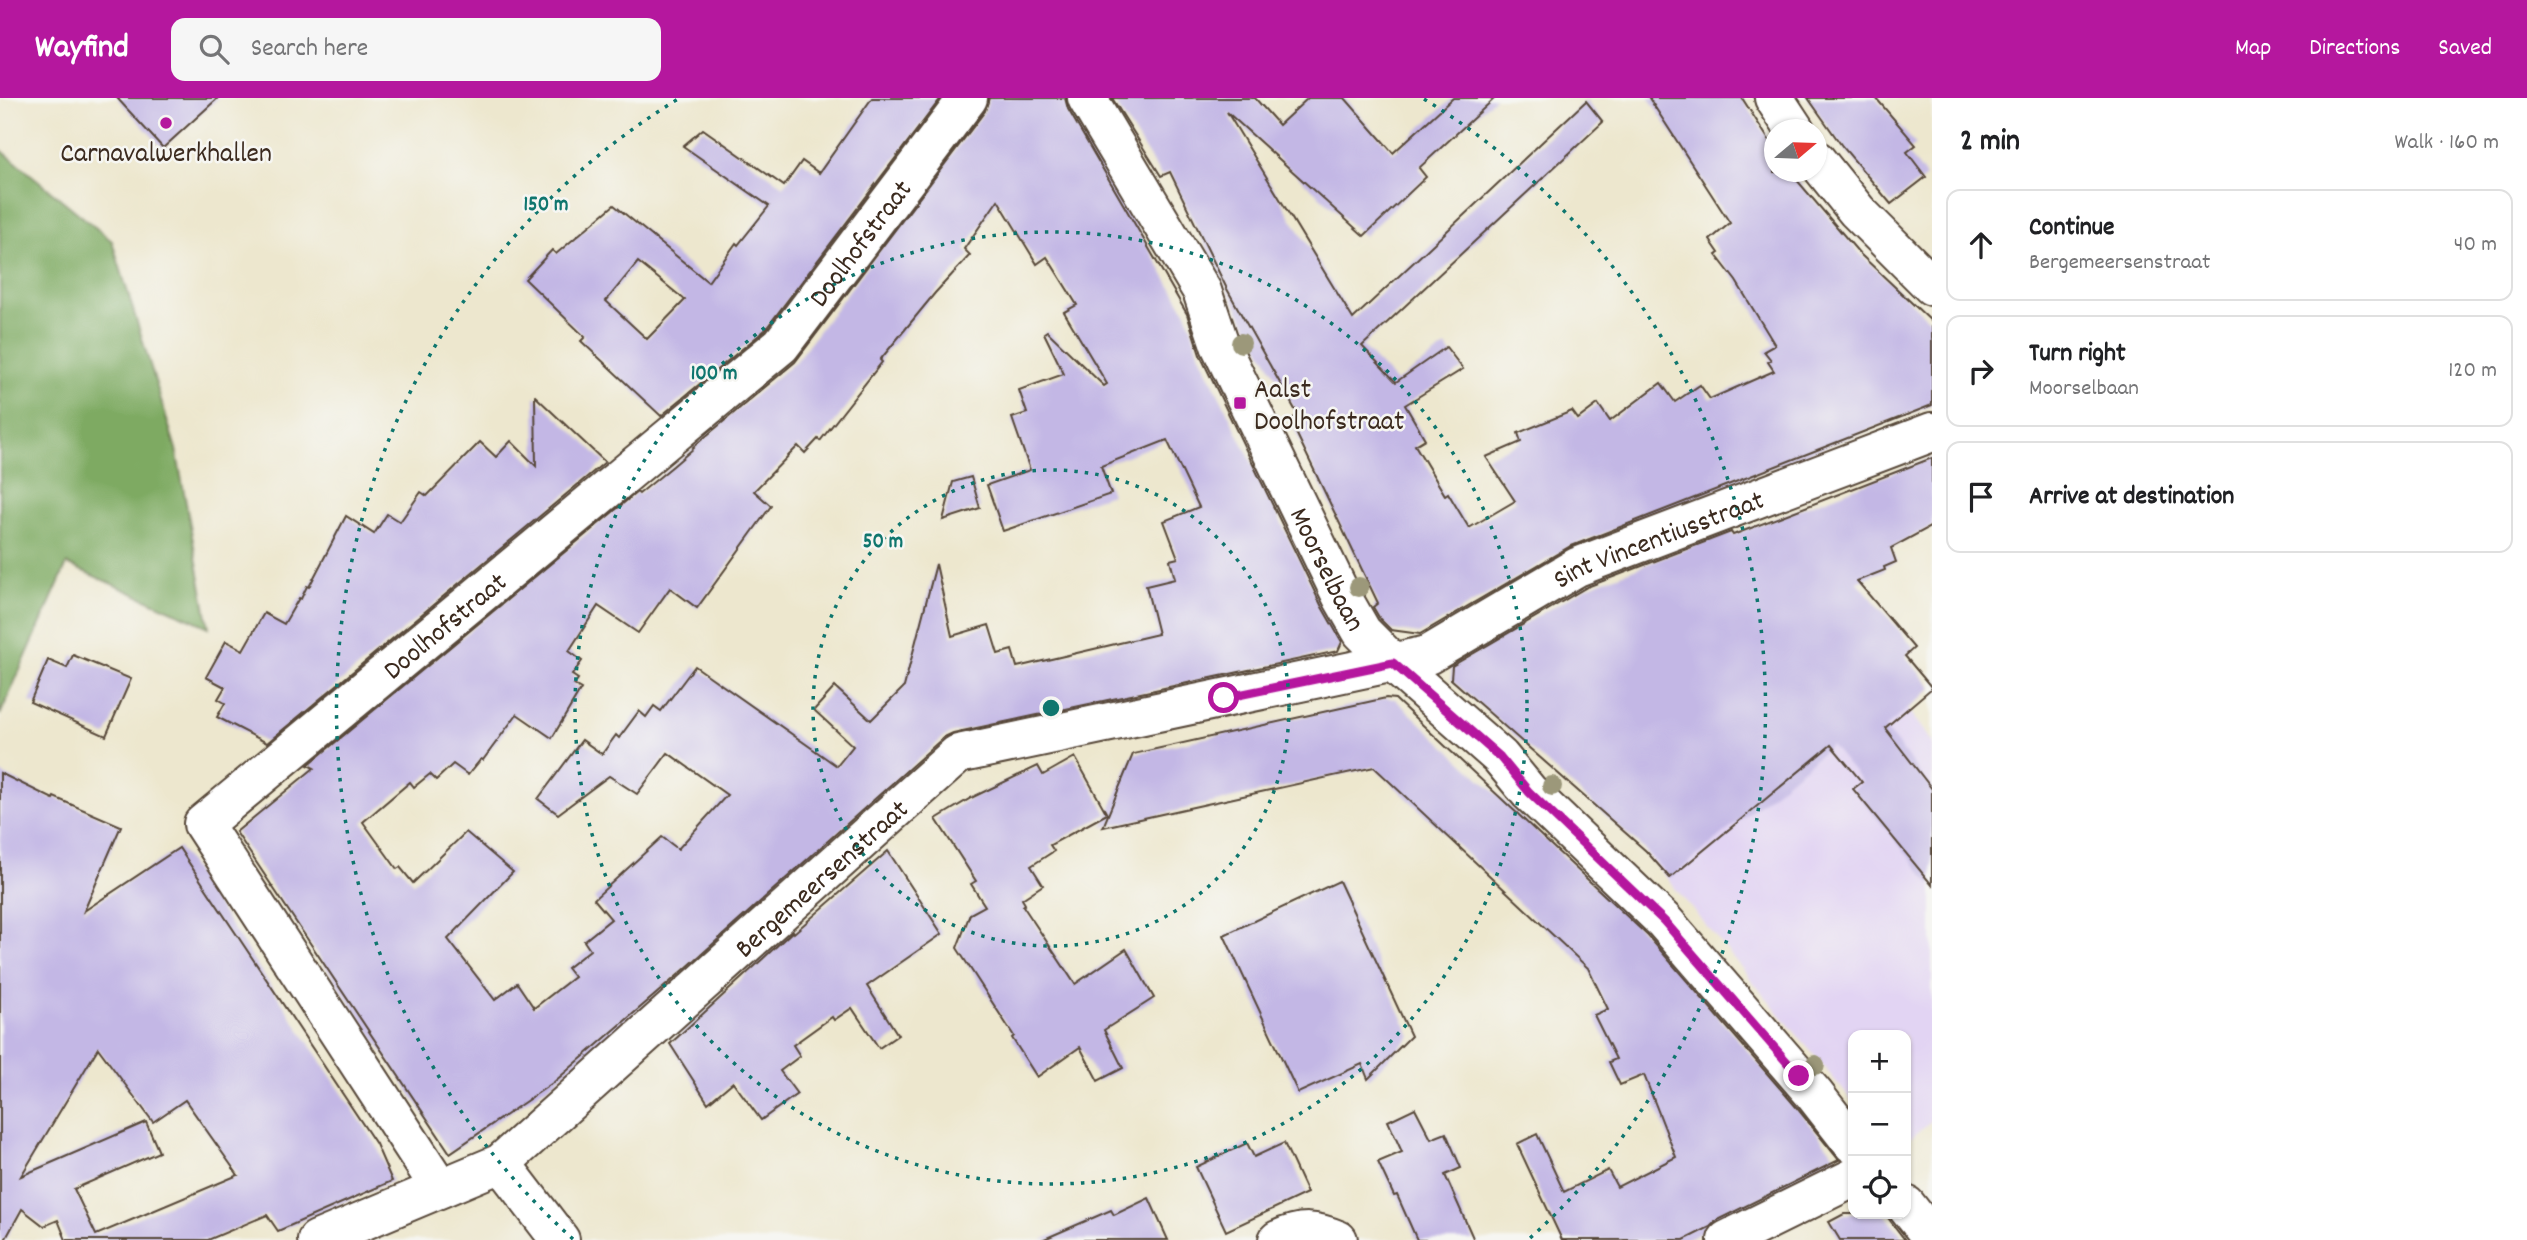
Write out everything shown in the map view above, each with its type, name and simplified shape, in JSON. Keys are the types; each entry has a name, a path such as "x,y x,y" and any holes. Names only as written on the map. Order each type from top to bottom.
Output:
{"street":[{"name":"Doolhofstraat","path":"440,1188 203,824 781,345 968,98"},
{"name":"Moorselbaan","path":"1087,98 1202,291 1220,345 1362,632 1393,663 1500,757 1529,792 1664,921 1814,1094 1848,1138"},
{"path":"1774,98 1788,119"},
{"path":"1827,174 1857,211 1932,286"},
{"name":"Sint Vincentiusstraat","path":"1393,663 1428,655 1577,567 1932,432"},
{"name":"Bergemeersenstraat","path":"317,1240 501,1163 958,754 1393,663"},
{"path":"501,1163 560,1240"},
{"path":"1727,1240 1848,1180"},
{"path":"1911,1211 1932,1238"},
{"path":"1279,1240 1296,1232 1322,1233 1338,1240"}],"shaded area":[{"path":"1867,654 1932,742 1932,1120 1911,1138 1911,1030 1848,1030 1848,1096 1645,852"}],"green space":[{"path":"0,149 112,241 176,449 209,627 67,564 0,715"}],"building":[{"name":"Carnavalwerkhallen","path":"117,98 218,98 163,148"},
{"path":"872,98 941,98 765,330 661,416 581,341 585,337 525,279 552,250 556,254 614,205 708,282 736,243 738,245 769,206 683,146 703,129 784,186 802,161 819,173","holes":["638,262 685,300 647,339 606,301"]},
{"path":"989,98 1065,98 1068,109 1187,314 1200,355 1322,607 1342,642 1338,651 944,737 685,969 554,1082 450,1153 236,832 314,768 308,765 637,492 639,494 673,466 795,362 985,111","holes":["998,200 1037,264 1047,257 1077,305 1064,312 1107,384 1104,386 1047,331 1044,333 1064,374 1019,390 1027,413 1012,418 1030,470 987,485 1003,531 1111,494 1101,466 1167,440 1199,507 1164,521 1178,558 1170,560 1175,579 1146,586 1158,634 1017,667 1012,650 998,654 989,625 952,636 936,564 904,687 871,720 835,687 814,710 853,746 837,766 695,666 661,711 654,706 646,717 639,711 619,738 616,735 602,754 582,740 538,799 558,814 609,776 637,794 668,753 727,795 678,849 662,837 594,899 611,919 584,941 590,950 567,968 574,977 534,1008 517,983 495,1000 448,939 513,872 466,832 413,883 400,867 397,869 363,822 410,782 414,787 430,774 436,780 453,764 468,775 481,759 483,760 517,714 552,738 581,689 574,685 578,679 572,675 582,661 569,651 598,606 638,633 670,588 697,608 771,506 754,491 798,446 805,453 818,439 820,441 882,362 880,360 970,255 964,249"]},
{"path":"1112,98 1255,98 1279,125 1308,98 1345,98 1393,153 1453,98 1495,98 1419,168 1426,177 1364,236 1227,112 1353,319 1586,101 1603,122 1362,346 1396,382 1446,347 1463,369 1405,405 1425,439 1415,445 1445,495 1448,493 1469,528 1515,501 1486,457 1521,442 1518,433 1572,411 1578,419 1598,404 1610,421 1661,383 1675,402 1700,385 1710,399 1774,371 1768,362 1771,360 1764,351 1775,345 1736,281 1716,255 1719,253 1710,240 1730,223 1649,98 1742,98 1764,132 1764,182 1799,182 1860,254 1932,322 1932,405 1569,547 1420,634 1391,630 1373,607 1378,603 1290,420 1298,415 1227,289 1170,172 1161,176"},
{"path":"1808,98 1876,98 1916,145 1907,152 1926,177 1891,204 1842,146 1827,125 1827,119 1823,119"},
{"path":"535,396 605,462 267,743 217,717 225,703 218,699 225,687 206,677 226,641 243,650 264,613 284,624 307,586 309,587 346,516 374,534 387,514 400,522 421,492 427,496 480,442 496,457 511,441 536,466"},
{"path":"1932,458 1932,526 1891,548 1896,562 1884,567 1885,570 1857,581 1914,648 1905,656 1932,688 1885,728 1932,789 1932,885 1853,789 1862,782 1831,745 1670,878 1646,851 1451,679 1452,666 1587,587 1731,532 1733,535"},
{"path":"971,477 980,508 943,520 953,482"},
{"path":"73,655 131,679 106,736 30,702 48,660 67,668"},
{"path":"1386,698 1395,699 1648,936 1839,1160 1717,1220 1710,1227 1684,1240 1562,1240 1517,1144 1537,1134 1564,1192 1608,1170 1617,1187 1676,1157 1644,1075 1620,1085 1609,1062 1616,1059 1594,1015 1608,1009 1588,968 1374,767 1103,827 1133,754"},
{"path":"1075,757 1107,814 1050,845 1054,851 1031,866 1043,885 1022,899 1025,904 1023,906 1075,984 1126,949 1154,998 1104,1030 1123,1068 1098,1081 1080,1047 1037,1077 1012,1038 1014,1036 957,948 970,914 985,906 971,884 976,881 936,819 971,798 1038,766 1043,775"},
{"path":"0,773 53,799 54,797 121,826 84,911 179,848 376,1144 392,1181 278,1231 267,1215 208,1240 66,1240 58,1220 44,1226 22,1209 5,1240 0,1240","holes":["98,1048 153,1122 185,1100 238,1175 96,1235 74,1189 159,1152 146,1122 21,1176"]},
{"path":"888,851 942,934 867,986 898,1035 879,1048 852,1008 834,1020 832,1017 793,1045 800,1056 780,1071 797,1094 761,1120 733,1082 708,1103 670,1044 793,931 794,933"},
{"path":"1339,881 1411,1036 1368,1079 1362,1064 1298,1093 1224,935"},
{"path":"1415,1108 1431,1139 1446,1133 1461,1168 1445,1175 1474,1240 1417,1240 1397,1195 1394,1196 1378,1162 1402,1152 1388,1121"},
{"path":"1247,1143 1254,1157 1284,1143 1307,1193 1226,1231 1196,1167"},
{"path":"1149,1198 1168,1240 1042,1240 1111,1210 1114,1215"},
{"path":"1844,1214 1848,1214 1848,1219 1889,1219 1905,1240 1840,1240 1829,1222"}],"place":[{"name":"Carnavalwerkhallen","path":"166,123"},
{"name":"Aalst Doolhofstraat","path":"1240,403"}],"route":[{"path":"1224,698 1393,663 1500,757 1529,792 1664,921 1799,1076"}]}
